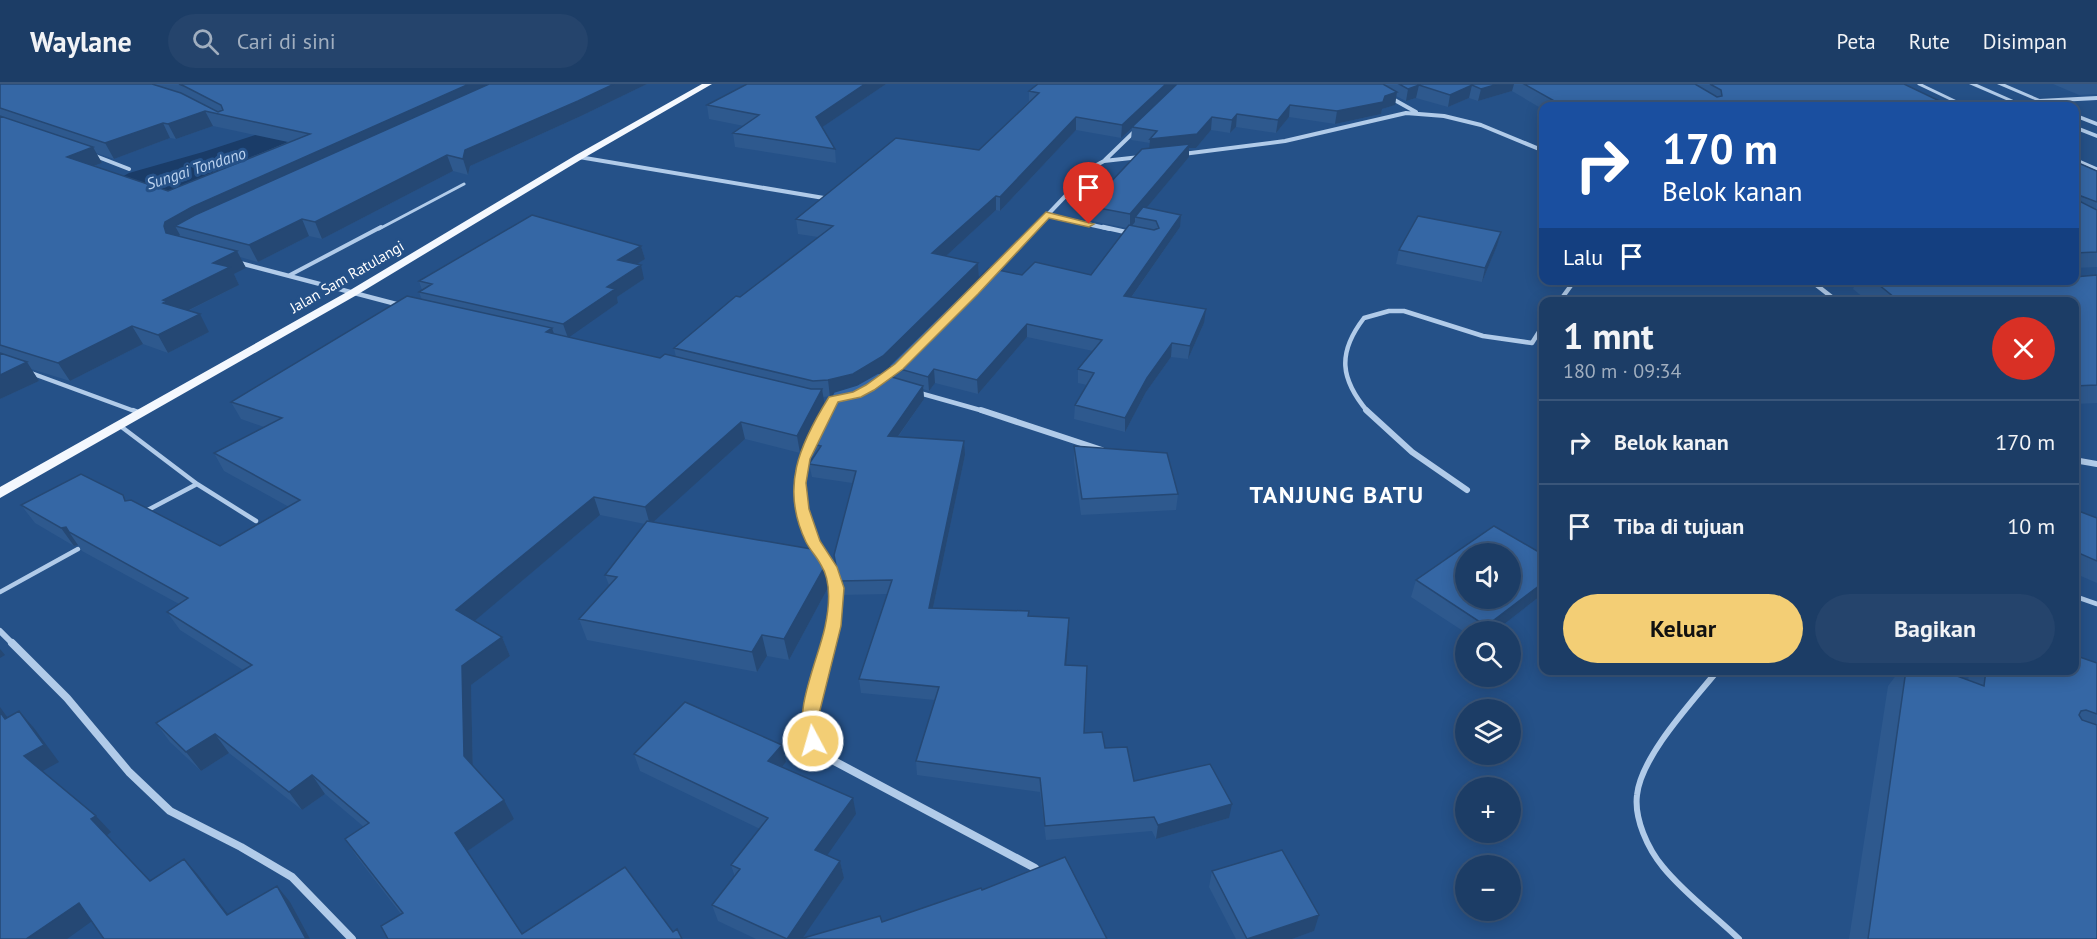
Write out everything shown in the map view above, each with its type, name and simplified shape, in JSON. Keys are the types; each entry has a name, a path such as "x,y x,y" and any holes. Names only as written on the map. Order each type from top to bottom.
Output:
{"main road":[{"name":"Jalan Sam Ratulangi","path":"0,494 351,294 579,157 708,84"}],"street":[{"path":"1972,84 2015,102"},
{"path":"2000,84 2039,101 2097,98"},
{"path":"1383,93 1418,113"},
{"path":"1176,154 1284,141 1401,114 1418,113 1444,116 1480,125 1539,149"},
{"path":"2079,117 2097,124"},
{"path":"989,276 1093,167 1104,161 1138,128"},
{"path":"2079,130 2097,136"},
{"path":"90,153 129,169"},
{"path":"579,157 830,199"},
{"path":"1104,161 1143,157"},
{"path":"1046,215 1132,233"},
{"path":"228,260 290,275 351,294 408,307"},
{"path":"1816,285 1832,297"},
{"path":"1467,490 1394,437 1355,395 1344,363 1352,335 1364,318 1389,311 1404,311 1491,337 1520,343 1532,343 1539,332"},
{"path":"904,388 1006,417 1102,450"},
{"path":"818,429 803,459 799,483 801,500 813,542 830,567 837,588 833,626 809,722 813,741 834,761 1035,868"},
{"path":"2079,461 2097,465"},
{"path":"0,631 74,707 129,772 170,811 241,847 292,877 352,939"}],"lane":[{"path":"1919,84 1957,102"},
{"path":"2079,161 2097,169"},
{"path":"290,275 464,184"},
{"path":"22,369 141,413"},
{"path":"119,425 197,484 256,521"},
{"path":"139,515 197,484"},
{"path":"0,592 78,549"},
{"path":"2079,599 2097,604"},
{"path":"1714,675 1647,766 1637,794 1639,822 1662,865 1739,939"}],"building":[{"path":"0,84 152,84 181,93 218,112 223,110 221,105 179,84 469,84 192,207 165,222 166,233 237,251 213,263 230,267 163,300 166,301 163,303 200,314 158,335 132,326 58,363 0,345 0,116 93,147 67,157 168,191 310,134 205,111 105,143 0,108"},
{"path":"489,84 614,84 465,150 463,159 447,155 315,222 302,219 249,245 175,226 195,215"},
{"path":"747,84 865,84 816,117 835,149 733,133 759,115 707,105"},
{"path":"1038,84 1166,84 1122,125 1076,117 1000,197 996,196 932,253 978,263 883,356 853,374 813,381 674,348 736,296 740,297 833,226 796,219 896,138 979,150 1039,93 1029,91"},
{"path":"1177,84 1383,84 1397,92 1385,96 1383,102 1337,111 1290,105 1278,120 1237,114 1232,120 1212,117 1197,134 1150,139 1157,131 1132,127"},
{"path":"1399,84 1498,84 1481,89 1472,85 1450,95 1419,85 1408,89"},
{"path":"1524,84 1695,84 1717,97 1722,96 1721,90 1710,84 1904,84 1942,102 1562,101 1556,102"},
{"path":"1190,144 1130,214 1088,206 1142,149"},
{"path":"2079,163 2097,171 2097,202 2081,196 2079,199"},
{"path":"2079,199 2097,210 2097,252 2079,253"},
{"path":"1143,207 1181,215 1124,296 1206,309 1190,346 1172,343 1147,378 1125,418 1075,405 1094,373 1078,369 1102,340 1027,324 977,380 934,369 928,377 889,366 989,268 1022,275 1035,262 1091,275 1129,225 1154,230 1159,228 1156,221 1135,217"},
{"path":"532,215 641,246 618,260 641,265 607,287 615,289 563,324 419,292 432,284 419,281"},
{"path":"1418,216 1501,232 1485,268 1399,250"},
{"path":"2097,275 2097,385 2079,386 2079,297 1894,297 1879,285 2079,285 2079,277"},
{"path":"407,296 552,328 546,332 660,358 665,354 811,389 822,389 797,436 741,422 645,507 594,497 456,610 502,637 462,666 464,756 504,800 455,833 522,934 625,867 673,932 677,929 682,939 388,939 381,926 403,913 345,839 369,823 312,775 289,792 215,734 186,752 156,723 252,665 167,612 188,598 69,532 66,527 61,528 21,505 81,474 123,495 125,501 131,500 220,546 300,500 214,453 282,418 231,402"},
{"path":"0,353 27,362 0,375"},
{"path":"878,373 923,386 888,436 964,441 929,608 1029,611 1028,616 1069,618 1065,665 1087,666 1084,733 1102,732 1105,748 1127,747 1134,781 1210,764 1232,804 1158,825 1154,817 1045,826 1040,778 916,761 939,687 859,679 892,580 839,581 834,555 856,471 809,464 821,446 808,443 834,392 857,385"},
{"path":"1074,446 1167,453 1178,494 1082,499"},
{"path":"2079,511 2097,518 2097,561 2079,553"},
{"path":"647,521 823,551 826,564 784,639 762,635 752,652 579,619 617,577 605,575"},
{"path":"1494,526 1539,552 1539,586 1521,599 1521,543 1469,543"},
{"path":"1455,553 1455,606 1416,580"},
{"path":"1460,609 1508,609 1493,621 1478,621"},
{"path":"2079,657 2097,663 2097,714 2086,710 2081,711 2079,715 2082,720 2097,725 2097,939 1868,939 1905,675 1954,675 1984,686 1985,675 2079,675"},
{"path":"685,702 782,745 768,761 853,798 815,850 840,861 787,939 712,905 740,869 731,865 768,818 634,754"},
{"path":"19,711 44,745 24,756 96,816 91,819 150,881 184,859 227,915 277,886 306,939 104,939 79,903 26,939 0,939 0,712 5,719"},
{"path":"1282,850 1319,915 1247,939 1212,871"},
{"path":"1065,857 1107,939 800,939 880,916 882,922 981,888 982,890"}],"waterway":[{"name":"Sungai Tondano","path":"0,263 146,183 219,162 301,134 339,117 330,101 286,84"}],"district":[{"name":"TANJUNG BATU","path":"1337,495"}],"route":[{"path":"813,741 809,722 810,710 827,658 837,588 830,567 813,542 802,509 799,483 803,459 833,400 857,394 881,382 974,292 1046,215 1089,224"}]}
